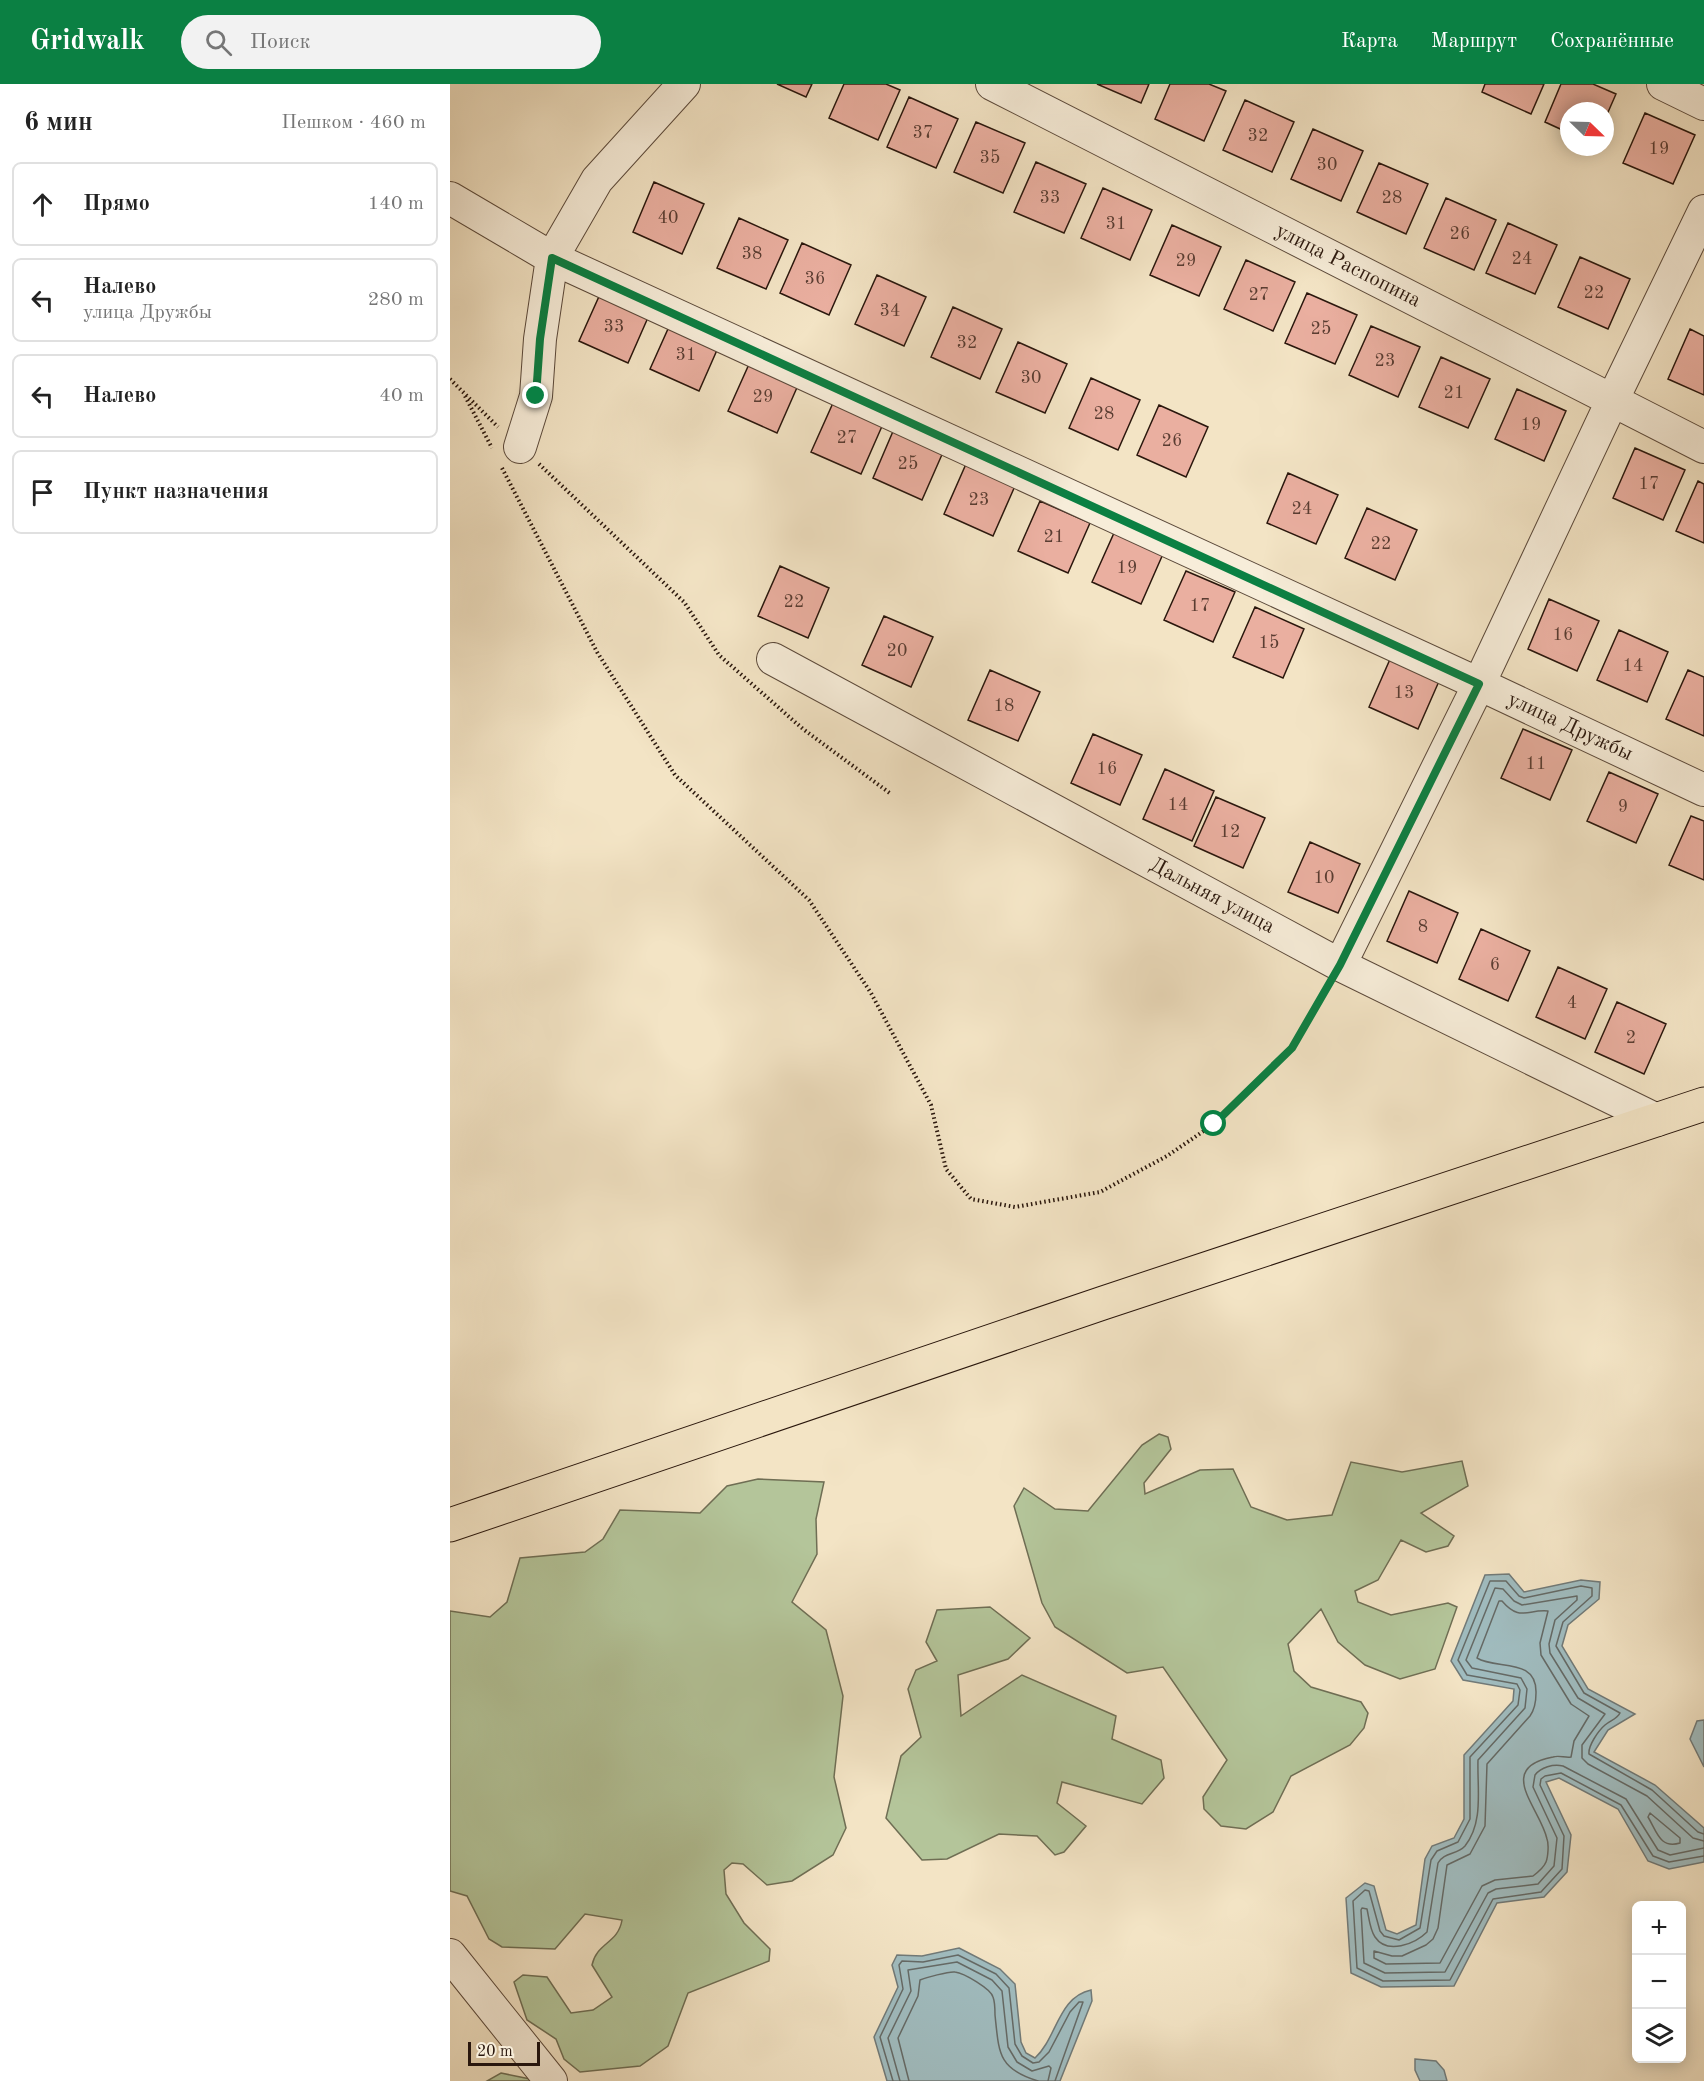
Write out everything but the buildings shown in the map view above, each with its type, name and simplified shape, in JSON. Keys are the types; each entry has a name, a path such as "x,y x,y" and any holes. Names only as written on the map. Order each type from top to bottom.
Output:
{"main road":[{"path":"450,1525 1092,1307 1704,1104"}],"street":[{"path":"506,457 536,396 540,339 552,258 597,180 684,84"},
{"name":"улица Распопина","path":"992,84 1704,447"},
{"path":"1664,84 1704,104"},
{"name":"улица Дружбы","path":"450,198 552,258 1479,684 1704,790"},
{"path":"1340,965 1479,684 1704,211"},
{"name":"Дальняя улица","path":"773,658 1340,965 1656,1120"},
{"path":"450,1955 551,2081"}],"path":[{"path":"450,379 465,396 506,457 597,652 675,775 809,900 871,993 932,1104 946,1169 971,1199 1015,1206 1100,1192 1167,1156 1214,1124 1292,1048 1340,965"},
{"path":"465,396 506,457 684,602 719,655 804,729 891,794"}],"green space":[{"path":"1159,1434 1168,1437 1171,1449 1144,1483 1145,1494 1200,1470 1233,1469 1251,1507 1287,1520 1332,1515 1351,1462 1402,1472 1462,1461 1468,1486 1421,1513 1454,1536 1448,1546 1426,1552 1401,1540 1378,1580 1355,1591 1358,1602 1391,1615 1448,1603 1457,1607 1435,1669 1400,1679 1365,1665 1338,1642 1321,1609 1288,1644 1294,1671 1311,1687 1361,1702 1368,1713 1364,1728 1350,1745 1291,1776 1273,1812 1246,1829 1221,1826 1204,1809 1203,1797 1227,1760 1163,1667 1127,1673 1055,1627 1042,1603 1014,1506 1024,1488 1055,1509 1088,1511 1142,1445"},
{"path":"758,1479 824,1482 816,1519 817,1554 792,1602 826,1630 843,1696 834,1777 846,1828 833,1855 792,1881 767,1885 743,1864 732,1863 724,1870 726,1894 744,1923 770,1949 769,1961 688,1993 668,2046 640,2066 580,2072 564,2059 556,2039 527,2020 514,1982 523,1975 547,1977 571,2013 593,2010 612,1997 592,1965 598,1952 620,1928 622,1920 585,1914 555,1949 502,1947 489,1939 467,1896 450,1891 450,1611 490,1617 507,1602 520,1558 585,1552 603,1539 620,1510 700,1513 727,1486"},
{"path":"990,1607 1030,1638 1008,1659 958,1675 961,1716 1022,1675 1116,1716 1112,1739 1161,1760 1164,1778 1142,1804 1062,1782 1057,1803 1086,1826 1064,1852 1055,1855 1037,1836 999,1834 947,1859 922,1860 886,1818 901,1756 921,1737 908,1689 916,1670 937,1661 926,1642 937,1610"},
{"path":"501,2073 530,2079 532,2081 487,2081"}],"water":[{"path":"1509,1574 1524,1592 1581,1580 1600,1582 1599,1599 1568,1625 1562,1646 1588,1689 1635,1714 1608,1730 1594,1752 1655,1785 1704,1828 1704,1862 1669,1869 1648,1861 1618,1809 1559,1778 1546,1782 1571,1835 1567,1872 1544,1897 1497,1903 1454,1986 1381,1987 1351,1973 1346,1898 1365,1883 1374,1886 1386,1930 1397,1934 1416,1925 1425,1859 1432,1846 1454,1838 1464,1819 1464,1755 1513,1701 1514,1689 1463,1680 1451,1661 1485,1575"},
{"path":"1704,1720 1704,1767 1690,1739 1697,1721"},
{"path":"959,1948 1000,1969 1015,1984 1021,2042 1026,2053 1035,2058 1071,2001 1091,1990 1092,2001 1060,2081 887,2081 874,2037 898,1987 892,1965 897,1955 922,1956"},
{"path":"1415,2059 1436,2061 1444,2070 1447,2081 1420,2081 1415,2070"}],"route":[{"path":"536,396 540,339 552,258 1479,684 1340,965 1292,1048 1214,1124"}]}
